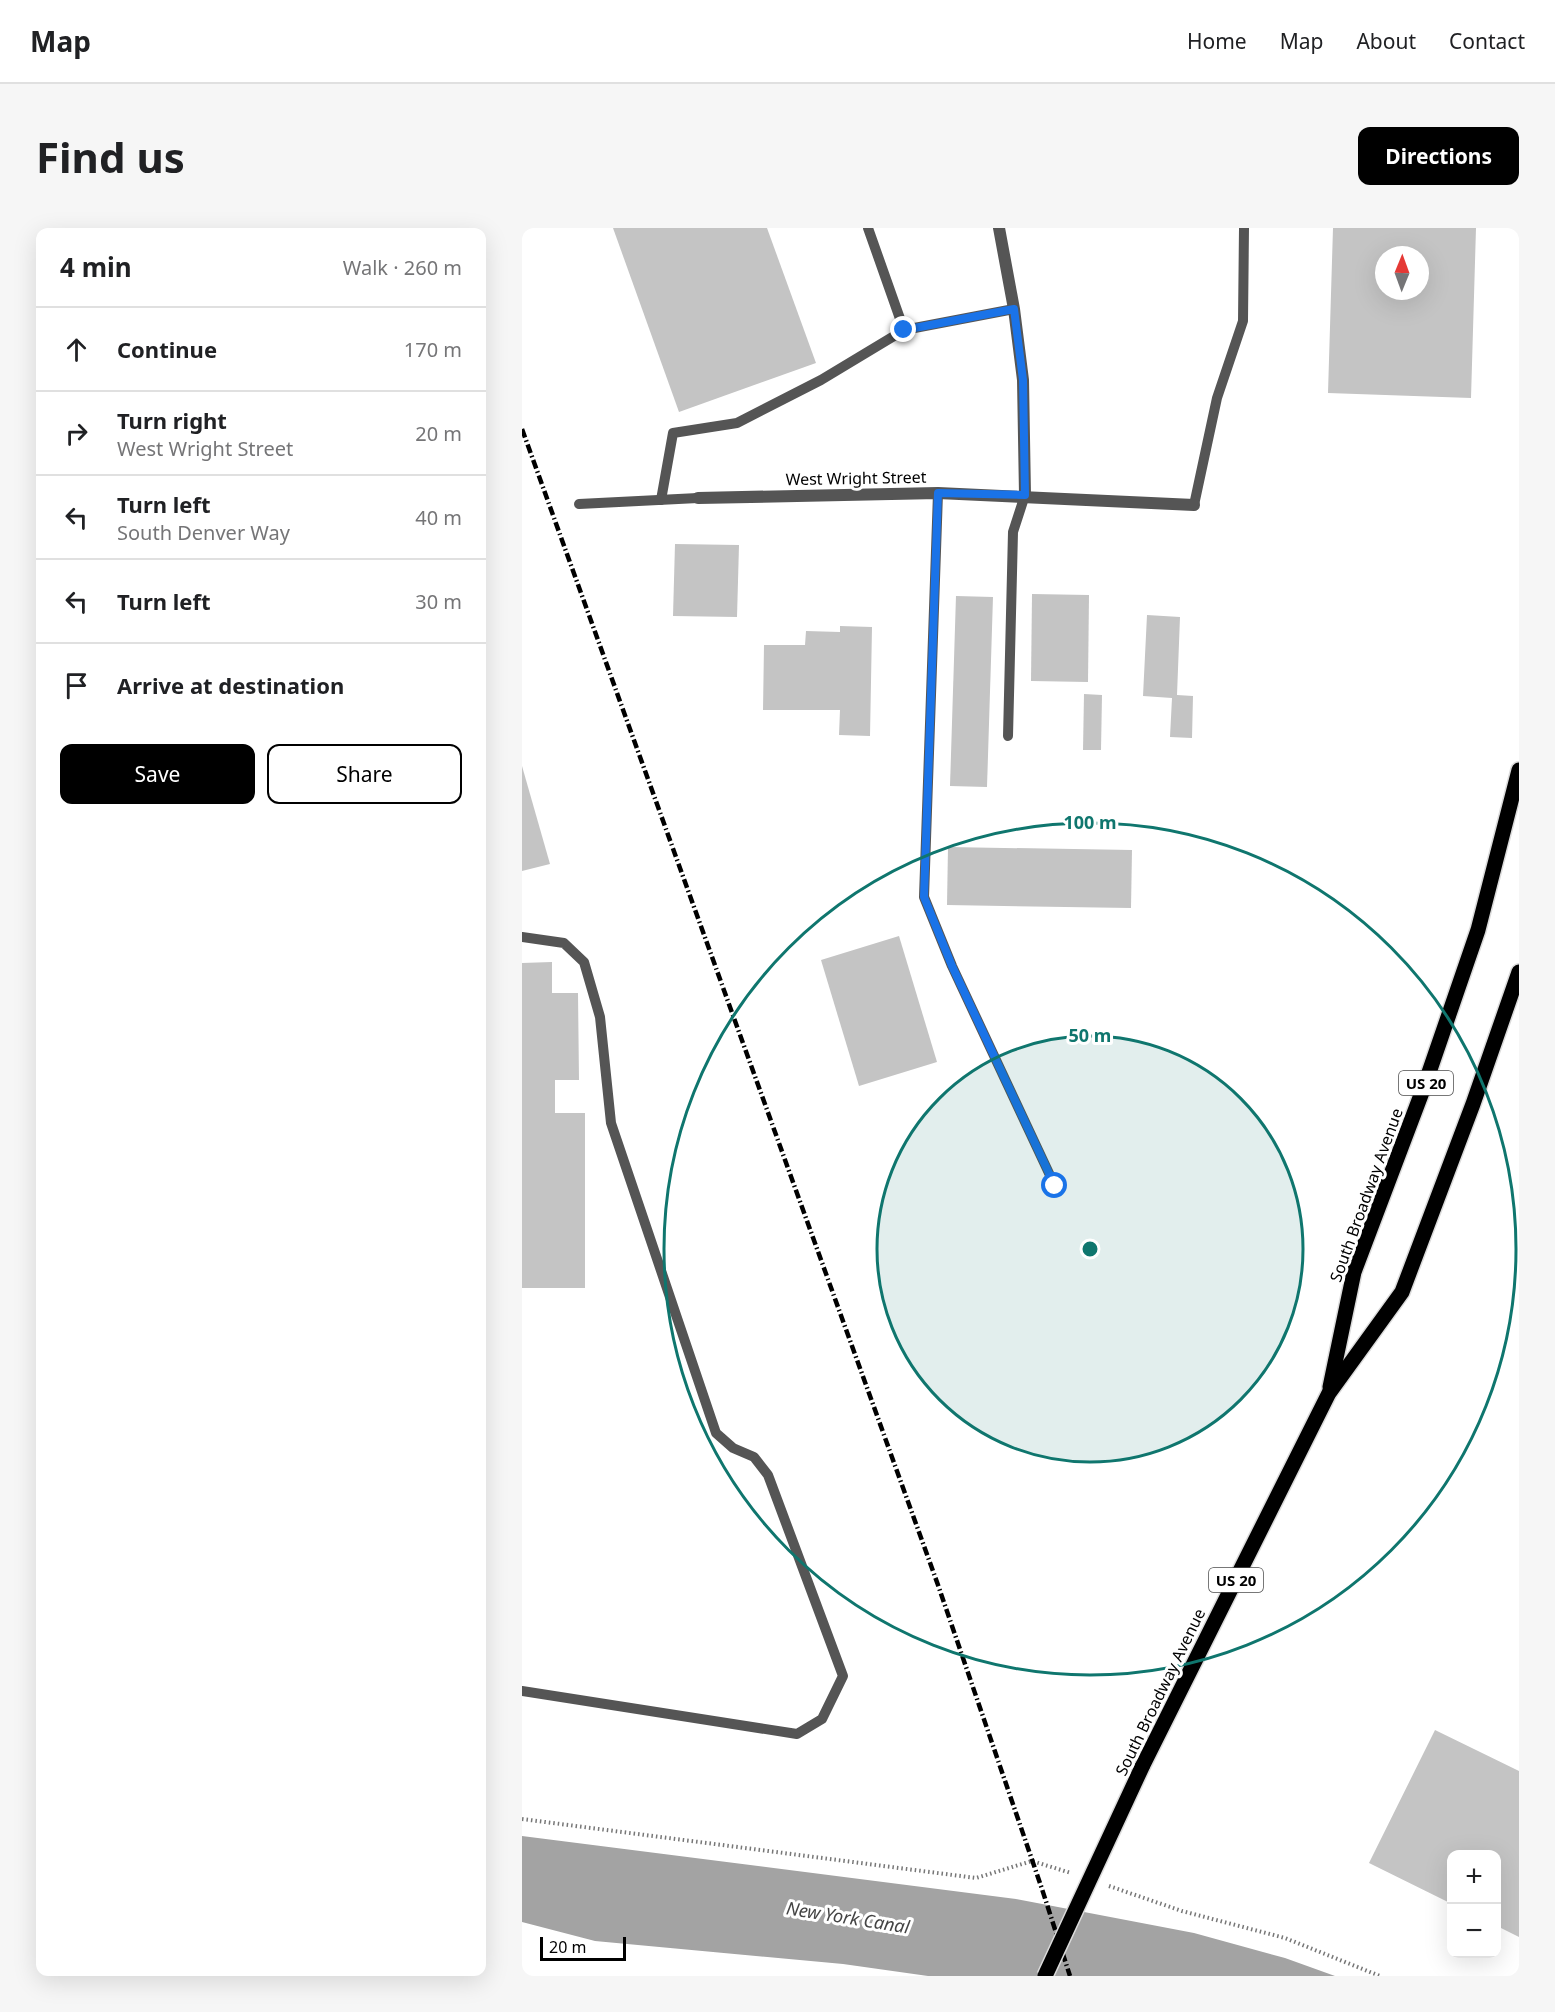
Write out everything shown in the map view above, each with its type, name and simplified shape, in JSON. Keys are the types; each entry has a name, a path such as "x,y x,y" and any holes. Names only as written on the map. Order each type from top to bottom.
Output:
{"main road":[{"name":"South Broadway Avenue","path":"1329,1393 1354,1272 1425,1087 1478,930 1519,770"},
{"name":"South Broadway Avenue","path":"1044,1976 1142,1767 1329,1393 1402,1292 1473,1104 1519,972"}],"street":[{"path":"999,228 1014,309 1023,380 1025,495"},
{"name":"West Wright Street","path":"698,498 938,493 1025,495 1194,505"}],"lane":[{"path":"868,228 904,330"},
{"path":"1194,505 1217,398 1243,321 1244,228"},
{"path":"661,500 673,434 737,423 821,380 904,330 1014,309"},
{"path":"938,493 924,897 952,966 1055,1186"},
{"path":"1008,736 1013,532 1025,495"},
{"path":"579,504 698,498"},
{"path":"522,937 564,943 584,962 600,1017 611,1124 716,1433 733,1448 754,1457 768,1475 843,1676 822,1719 797,1734 522,1691"}],"path":[{"path":"522,1819 976,1878 1032,1861 1082,1877"},
{"path":"1104,1884 1182,1911 1285,1938 1380,1976"}],"water":[{"name":"New York Canal","path":"522,1836 1016,1899 1194,1933 1285,1958 1335,1976 928,1976 843,1964 595,1941 522,1922"}],"building":[{"path":"613,228 767,228 816,363 679,412"},
{"path":"1333,228 1476,228 1471,398 1328,393"},
{"path":"675,544 739,545 737,617 673,616"},
{"path":"1032,594 1089,595 1088,682 1031,681"},
{"path":"956,596 993,597 987,787 950,786"},
{"path":"1147,615 1180,617 1177,695 1193,696 1192,738 1170,737 1172,698 1143,696"},
{"path":"840,626 872,627 870,736 839,735 840,710 763,710 764,645 805,645 806,631 840,632"},
{"path":"1084,694 1102,695 1101,750 1083,750"},
{"path":"522,766 550,864 522,871"},
{"path":"948,847 1132,850 1131,908 947,905"},
{"path":"899,936 937,1062 859,1086 821,960"},
{"path":"552,962 552,993 578,993 579,1080 555,1080 555,1113 585,1113 585,1288 522,1288 522,963"},
{"path":"1435,1730 1519,1771 1519,1937 1501,1928 1501,1850 1447,1850 1447,1902 1369,1863"}],"railway":[{"path":"522,429 938,1585 1070,1976"}],"route":[{"path":"904,330 1014,309 1023,380 1025,495 938,493 924,897 952,966 1055,1186"}]}
